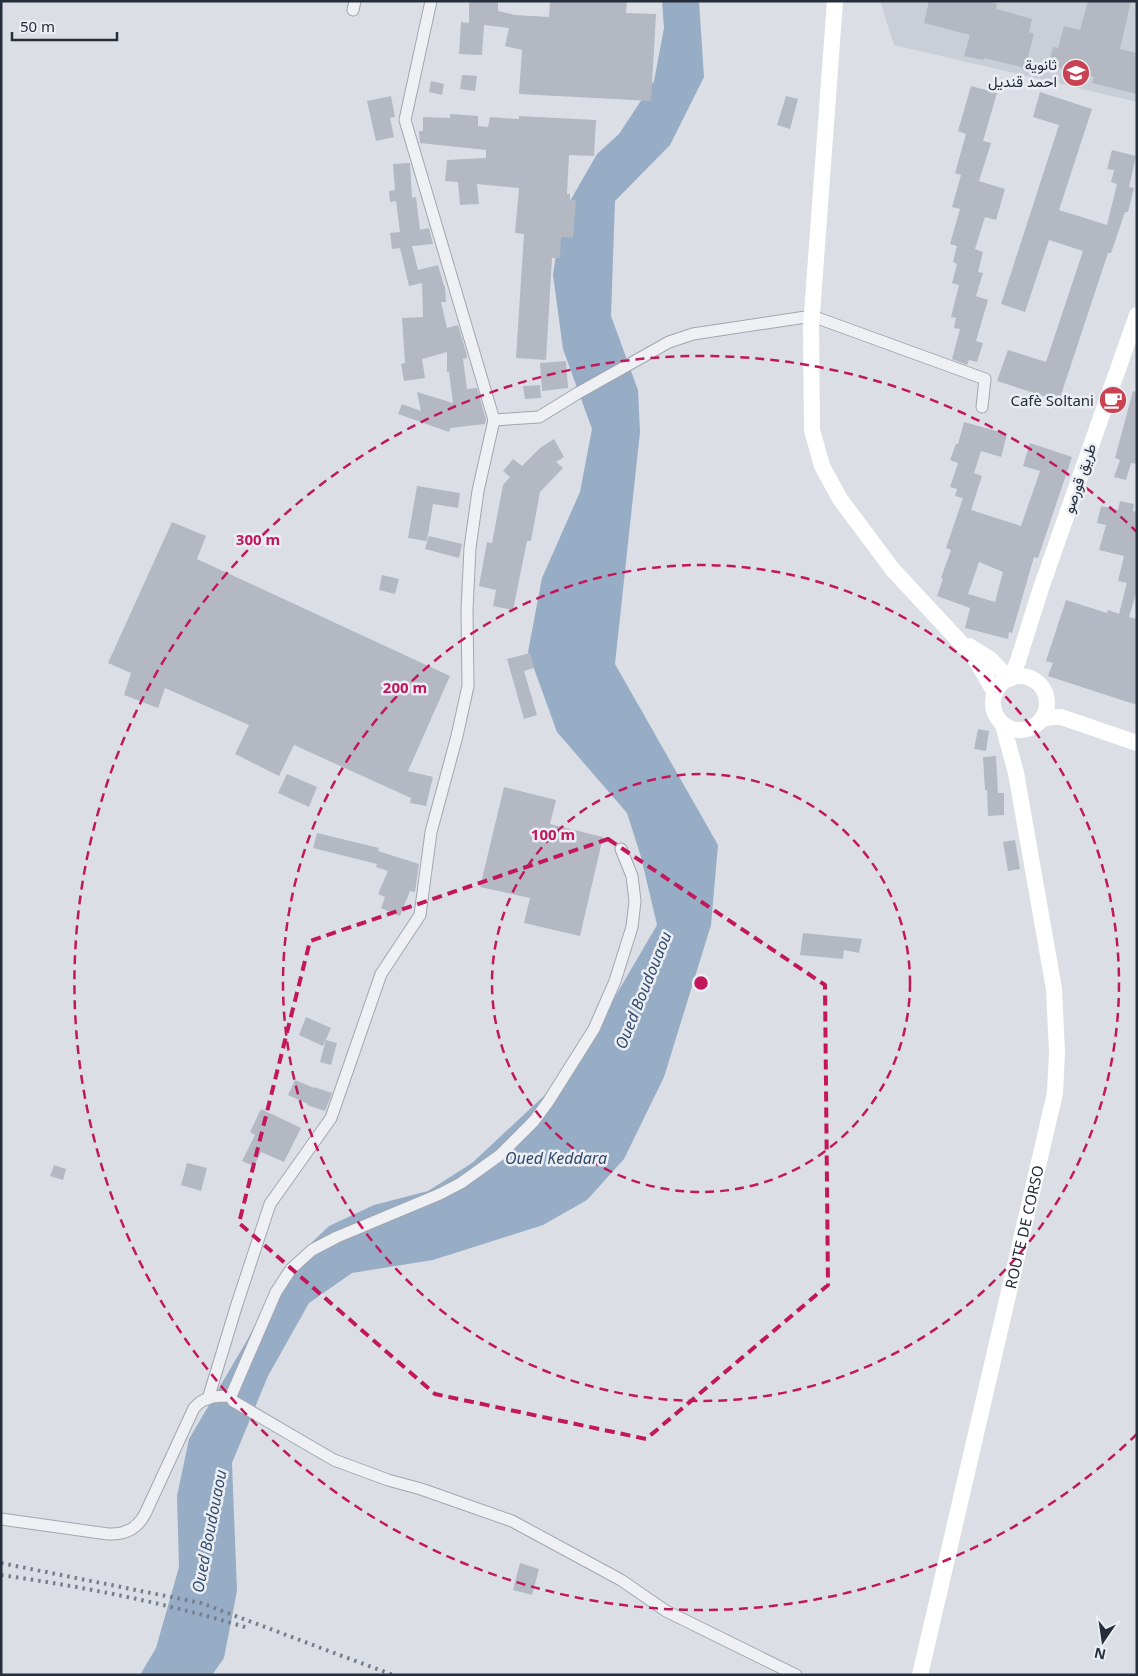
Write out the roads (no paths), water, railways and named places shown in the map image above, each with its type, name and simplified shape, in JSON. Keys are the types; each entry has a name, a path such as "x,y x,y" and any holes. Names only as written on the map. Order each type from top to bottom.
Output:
{"main road":[{"path":"835,1 812,316 812,430 822,466 840,499 893,570 974,657 995,693"},
{"name":"طريق قورصو","path":"1025,642 1041,588 1137,315"},
{"path":"954,637 990,659 1010,678"},
{"path":"1010,678 1025,642"},
{"path":"1025,642 1026,661 1031,679"},
{"path":"1046,699 1046,711 1042,719 1028,729 1010,729 1003,725 993,710 993,701 999,686 1010,678 1019,676 1031,679 1041,687 1046,699 1071,720"},
{"path":"1042,719 1061,717 1137,742"},
{"name":"ROUTE DE CORSO","path":"920,1675 1055,1093 1057,1052 1054,989 1016,773 1003,725"},
{"name":"ROUTE DE CORSO","path":"1016,773 1021,743 1028,729"}],"street":[{"path":"208,1399 270,1204 331,1118 381,974 420,915 431,832 457,736 468,686 467,610 470,548 478,491 494,420 405,120 431,1"},
{"path":"494,420 539,417 669,342 693,334 812,316 985,379 982,407"},
{"path":"232,1399 276,1292 291,1269 301,1259 324,1243 440,1194 481,1170 518,1139 548,1102 602,1013 615,981 632,927 634,888 632,876 621,848"},
{"path":"1,1519 108,1534 117,1534 134,1528 141,1522 194,1408 210,1397 232,1399 334,1460 512,1521 621,1580 666,1611 796,1675"}],"water":[{"name":"Oued Keddara","path":"662,1 699,1 704,77 670,145 615,201 611,316 638,390 640,432 615,664 718,845 711,925 664,1077 624,1159 587,1200 543,1225 433,1260 352,1273 309,1303 268,1376 232,1463 237,1591 224,1658 212,1675 140,1675 156,1648 179,1567 177,1496 189,1439 246,1342 286,1267 329,1226 374,1205 428,1191 472,1163 547,1093 595,1031 657,925 641,857 627,813 557,732 528,652 542,578 580,492 592,429 563,349 553,275 562,215 597,154 619,134 654,81 664,28"}],"railway":[{"path":"1,1563 201,1603 393,1675"},
{"path":"1,1575 126,1597 248,1628"}],"place":[{"name":"ثانوية احمد قنديل","path":"1076,73"},
{"name":"Cafè Soltani","path":"1113,400"}],"water label":[{"name":"Oued Boudouaou","path":"643,990"},
{"name":"Oued Boudouaou","path":"209,1531"}]}
